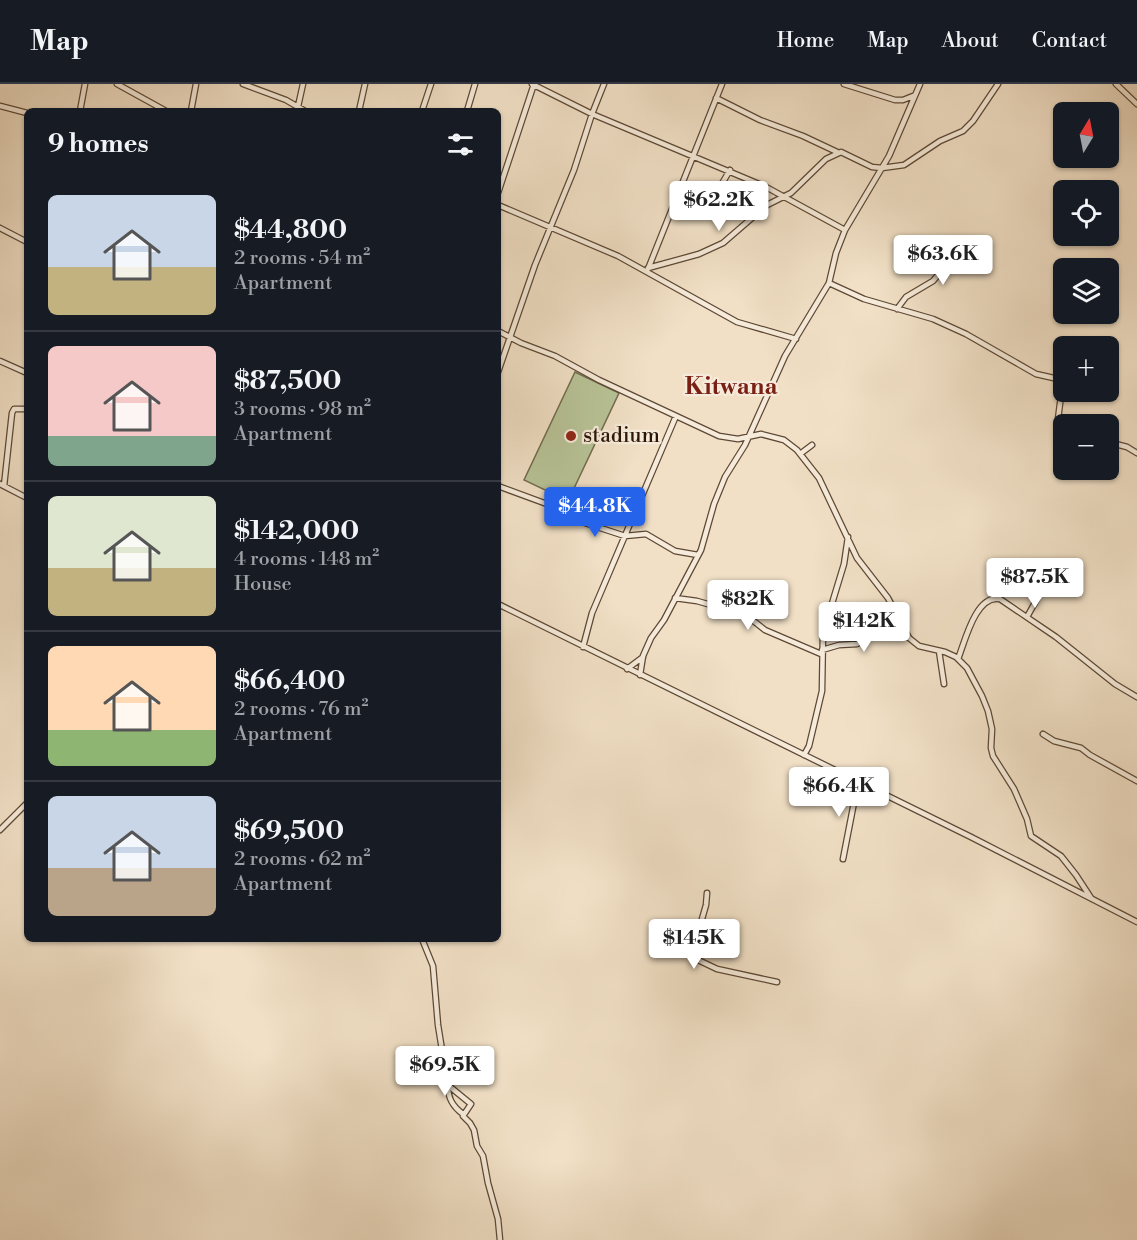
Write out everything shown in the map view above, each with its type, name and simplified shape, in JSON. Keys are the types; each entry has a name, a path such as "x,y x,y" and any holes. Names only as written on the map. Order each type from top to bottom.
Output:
{"street":[{"path":"81,108 85,84"},
{"path":"117,84 161,108"},
{"path":"192,108 196,84"},
{"path":"243,84 297,108 303,84"},
{"path":"360,108 365,84"},
{"path":"423,108 431,84"},
{"path":"468,108 475,84"},
{"path":"501,184 533,84 592,114 730,170 845,230"},
{"path":"501,364 604,84"},
{"path":"647,270 722,84"},
{"path":"844,84 895,100 903,100 914,95"},
{"path":"640,675 643,657 651,638 664,620 706,540 714,504 721,486 748,436 785,356 829,283 836,253 845,230 889,156 920,84"},
{"path":"716,98 760,120 846,154 865,165 882,168 904,165 940,141 963,131 973,121 998,84"},
{"path":"1116,84 1137,104"},
{"path":"0,106 24,112"},
{"path":"647,270 699,254 723,243 771,203 785,197 826,159 837,152"},
{"path":"714,197 730,170"},
{"path":"501,206 647,270 737,322 796,339"},
{"path":"0,228 24,240"},
{"path":"897,309 906,297 933,281 943,269 953,262 961,245"},
{"path":"829,283 864,299 943,323 1036,374 1058,379 1062,388 1059,414"},
{"path":"501,332 511,336 517,342 555,356 599,380 730,439 761,434 784,440 800,454 824,486 857,558 888,598 908,635 919,646 958,659 967,668 982,696 992,729 993,756 1014,789 1027,819 1031,836 1061,856 1091,898"},
{"path":"0,361 24,372"},
{"path":"24,409 14,408 12,413 2,485 24,496"},
{"path":"583,647 592,613 676,416"},
{"path":"1119,445 1137,453"},
{"path":"800,454 812,446"},
{"path":"501,487 555,507 585,523 625,536 646,534 675,551 698,555"},
{"path":"804,755 810,746 822,691 821,652 826,616 842,573 848,537"},
{"path":"675,598 691,599 746,615 765,630 821,652 839,645 857,644 876,633 890,630 908,635"},
{"path":"958,659 970,624 984,603 991,599 1000,599 1056,637 1115,684 1137,697"},
{"path":"1027,617 1037,599"},
{"path":"501,606 1137,922"},
{"path":"939,651 944,684"},
{"path":"627,669 643,657"},
{"path":"1043,734 1054,741 1081,748 1137,781"},
{"path":"843,859 858,782"},
{"path":"0,830 24,806"},
{"path":"706,893 706,905 700,926 704,928 696,959 717,969 777,982"},
{"path":"423,942 433,966 447,1090 451,1102 474,1130 477,1146 483,1156 498,1219 500,1240"},
{"path":"448,1083 471,1103 463,1114"}],"green space":[{"name":"stadium","path":"575,372 619,393 568,501 524,480"}],"place":[{"name":"stadium","path":"571,436"}],"district":[{"name":"Kitwana","path":"731,387"}]}
